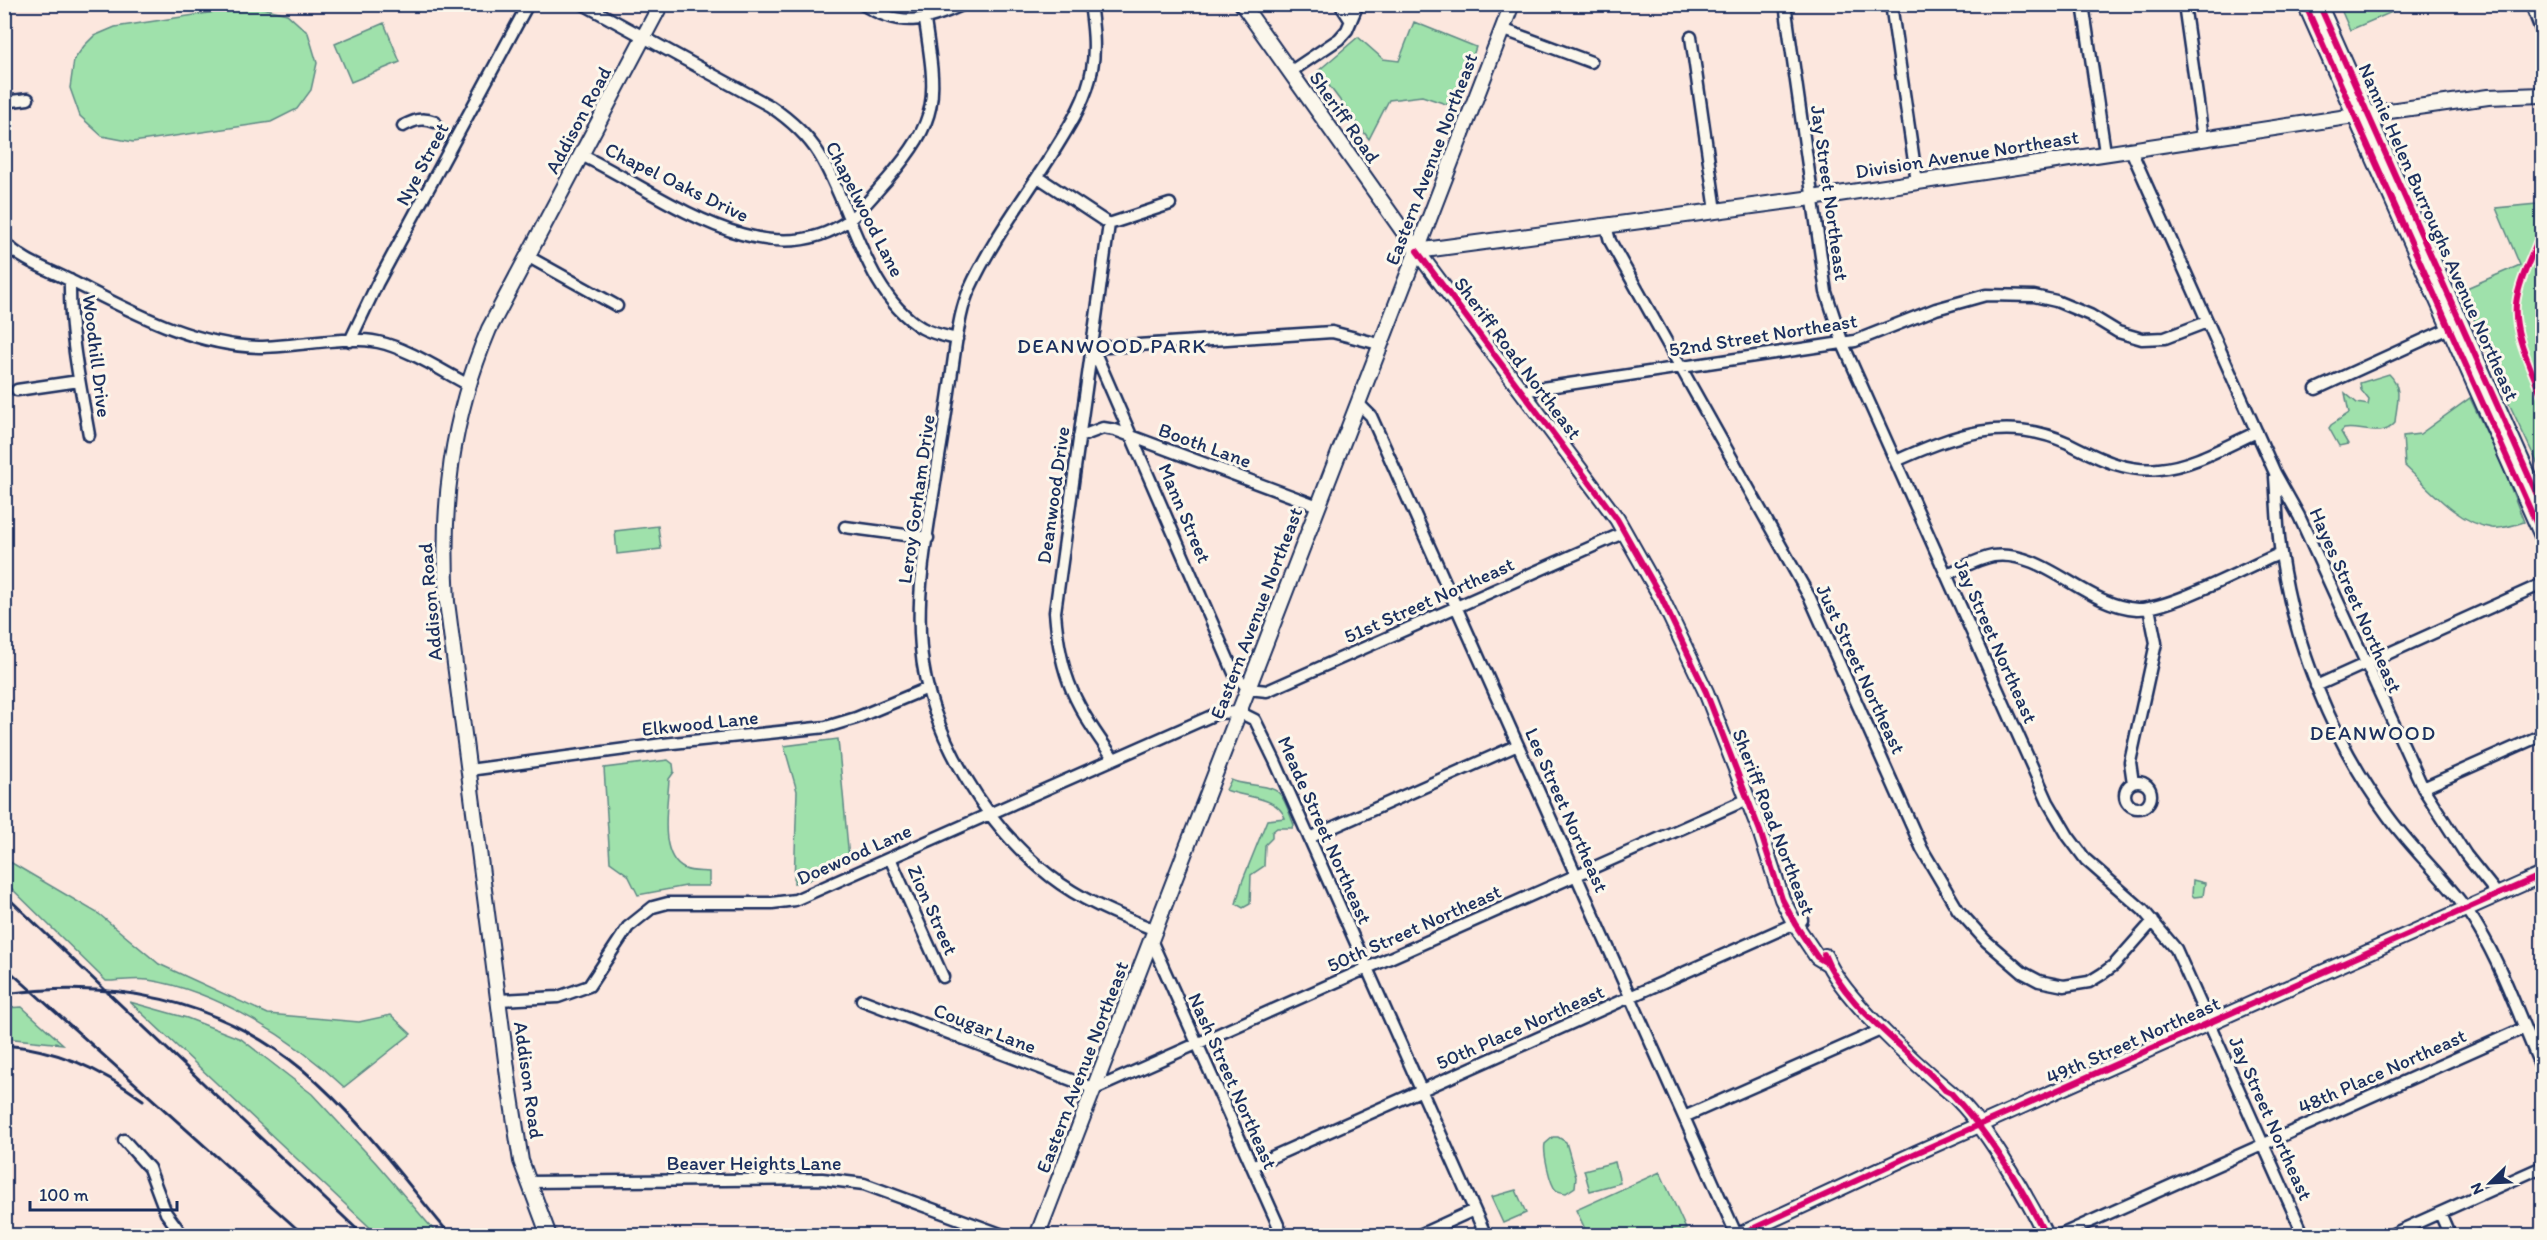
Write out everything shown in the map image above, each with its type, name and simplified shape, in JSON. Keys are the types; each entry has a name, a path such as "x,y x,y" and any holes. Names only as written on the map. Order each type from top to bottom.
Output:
{"main road":[{"name":"Addison Road","path":"549,1236 528,1182 516,1139 447,602 444,527 454,448 469,385 489,329 661,4"},
{"name":"Sheriff Road","path":"1242,4 1417,251"},
{"name":"Eastern Avenue Northeast","path":"1037,1236 1512,4"},
{"name":"Nannie Helen Burroughs Avenue Northeast","path":"2306,4 2417,257 2456,325 2542,506"},
{"name":"Nannie Helen Burroughs Avenue Northeast","path":"2319,4 2444,282 2456,325 2542,536"},
{"name":"Division Avenue Northeast","path":"2523,96 2542,88"},
{"name":"Division Avenue Northeast","path":"1417,251 1716,212 2130,148 2488,97 2542,95"},
{"path":"2387,190 2400,206 2411,228 2420,229"},
{"name":"Sheriff Road Northeast","path":"1417,251 1592,486 1613,525 1623,532 1657,590 1689,654 1748,800 1777,879 1777,887 1817,957 1827,963 1850,994 1945,1090 1947,1096 1975,1127 2014,1179 2046,1236"},
{"path":"2417,257 2425,258 2435,276 2444,282"},
{"name":"49th Street Northeast","path":"1737,1236 1975,1127 2542,875"},
{"name":"Sheriff Road Northeast","path":"1975,1127 2037,1236"}],"street":[{"name":"Nye Street","path":"350,341 377,284 528,4"},
{"name":"Chapelwood Lane","path":"583,4 788,118 819,154 878,280 894,302 920,327 932,333 957,339"},
{"path":"862,4 889,17 925,21 964,4"},
{"name":"Leroy Gorham Drive","path":"1090,4 1093,58 1087,87 1075,116 969,289 957,339 921,588 921,650 928,688 955,758 989,814 1025,854 1051,877 1153,935"},
{"path":"1340,4 1351,21"},
{"path":"1290,72 1339,39 1351,21 1358,4"},
{"name":"Jay Street Northeast","path":"1785,4 1826,292 1844,344 2059,821 2086,860 2153,921 2179,955 2304,1236"},
{"path":"1891,4 1917,182"},
{"path":"2084,4 2105,152"},
{"path":"2184,4 2202,138"},
{"path":"2531,4 2542,32"},
{"name":"Chapel Oaks Drive","path":"581,155 695,215 749,237 777,242 799,241 823,234 850,220 910,153 923,132 933,97 932,68 925,21"},
{"path":"1502,29 1591,62"},
{"path":"1691,37 1716,212"},
{"path":"4,102 28,99"},
{"path":"403,126 425,118 435,122"},
{"name":"Hayes Street Northeast","path":"2130,148 2275,473 2299,516 2423,788 2466,855 2498,895"},
{"path":"1038,177 1109,224 1170,204"},
{"name":"Deanwood Drive","path":"1109,224 1055,612 1057,638 1070,689 1083,717 1114,759"},
{"name":"Just Street Northeast","path":"1606,226 1610,241 1810,598 1922,849 1938,880 1958,910 1986,941 2022,972 2039,981 2064,986 2089,981 2102,974 2114,965 2153,921"},
{"path":"4,242 34,264 144,318 210,340 258,346 371,341 390,345 469,385"},
{"path":"527,256 617,306"},
{"name":"Woodhill Drive","path":"70,280 71,324 89,435"},
{"name":"52nd Street Northeast","path":"1522,391 1844,344 1956,302 1986,295 2034,296 2056,301 2090,315 2118,332 2142,339 2165,338 2207,322"},
{"path":"2316,389 2456,325"},
{"path":"1093,348 1332,332 1379,344"},
{"name":"Mann Street","path":"1093,348 1234,673 1248,689"},
{"path":"17,390 79,381"},
{"name":"Lee Street Northeast","path":"1358,403 1371,416 1737,1236"},
{"name":"Booth Lane","path":"1079,436 1103,428 1115,430 1318,506"},
{"path":"1896,461 1963,434 2005,430 2052,437 2115,465 2158,470 2193,461 2257,432"},
{"name":"Hayes Street Northeast","path":"2275,473 2281,553 2296,624 2316,686 2349,755 2366,783 2389,817 2466,910 2483,936 2542,1069"},
{"path":"845,527 928,538"},
{"name":"51st Street Northeast","path":"1248,689 1267,691 1623,532"},
{"path":"1947,574 1983,558 2013,556 2035,564 2106,602 2124,607 2149,608 2169,603 2281,553"},
{"path":"2316,686 2542,584"},
{"path":"2133,783 2130,762 2156,643 2149,608"},
{"name":"Elkwood Lane","path":"469,770 663,744 826,727 864,715 928,688"},
{"name":"Doewood Lane","path":"499,1000 558,997 589,986 628,927 653,907 668,903 772,903 795,900 1218,713 1239,712"},
{"name":"Meade Street Northeast","path":"1239,712 1256,720 1486,1236"},
{"path":"2423,788 2542,735"},
{"path":"1309,838 1518,745"},
{"name":"50th Street Northeast","path":"1095,1089 1748,800"},
{"name":"Zion Street","path":"890,858 943,977"},
{"name":"50th Place Northeast","path":"1252,1166 1798,922"},
{"name":"Nash Street Northeast","path":"1153,935 1197,1044 1283,1236"},
{"name":"Cougar Lane","path":"862,1000 1095,1089"},
{"name":"48th Place Northeast","path":"2058,1236 2524,1028"},
{"path":"1684,1117 1883,1029"},
{"path":"124,1140 149,1168 166,1213 183,1236"},
{"path":"2388,1236 2542,1167"},
{"name":"Beaver Heights Lane","path":"528,1182 822,1179 849,1181 864,1184 1006,1236"},
{"path":"1417,1236 1474,1210"},
{"path":"2440,1213 2450,1236"}],"green space":[{"path":"2339,5 2394,5 2397,10 2350,30"},
{"path":"255,6 287,14 308,33 317,63 311,90 297,109 271,122 133,142 102,136 80,116 70,88 74,60 94,36 115,27"},
{"path":"1414,22 1476,47 1455,107 1422,96 1389,100 1369,139 1318,71 1358,37 1383,59 1399,61"},
{"path":"384,23 400,62 351,82 335,44"},
{"path":"2542,191 2542,473 2505,395 2462,290 2520,265 2496,208 2537,204"},
{"path":"2389,374 2394,379 2398,391 2395,423 2390,428 2378,431 2344,429 2341,432 2348,444 2339,446 2329,428 2349,413 2345,393 2357,403 2368,405 2369,400 2361,390 2360,383"},
{"path":"2470,398 2501,463 2524,522 2492,528 2479,525 2445,504 2405,466 2403,436 2420,434"},
{"path":"658,526 661,549 617,554 615,531"},
{"path":"838,739 849,859 809,880 794,883 797,791 784,746"},
{"path":"668,760 673,764 674,772 669,779 666,815 667,841 676,862 685,869 709,872 709,886 686,886 638,895 628,875 610,862 604,768"},
{"path":"1231,780 1275,790 1286,804 1294,825 1293,828 1277,828 1272,832 1272,838 1265,845 1264,866 1251,875 1250,904 1243,908 1236,904 1242,882 1267,820 1285,818 1276,805 1226,790"},
{"path":"5,859 99,914 159,964 268,1014 359,1022 391,1015 411,1034 344,1087 278,1035 227,1006 200,994 148,980 106,981 5,882"},
{"path":"2193,880 2205,883 2203,896 2194,897 2192,895"},
{"path":"130,1002 187,1018 241,1039 312,1094 438,1235 378,1235"},
{"path":"22,1007 63,1044 5,1038 5,1008"},
{"path":"1553,1137 1566,1142 1576,1177 1575,1187 1566,1193 1556,1190 1547,1168 1545,1144"},
{"path":"1615,1162 1620,1183 1590,1191 1584,1170"},
{"path":"1660,1172 1686,1229 1671,1235 1588,1235 1576,1210"},
{"path":"1516,1190 1526,1213 1503,1223 1491,1197"}],"railway":[{"path":"4,894 364,1236"},
{"path":"4,966 305,1236"},
{"path":"4,994 85,989 124,992 162,999 199,1010 235,1026 269,1045 324,1088 380,1150 451,1236"},
{"path":"4,1045 42,1051 77,1062 111,1079 143,1100"}],"cycle path":[{"path":"2305,4 2542,536"},
{"path":"2319,4 2542,506"},
{"path":"2542,229 2520,285 2516,304 2520,340 2542,397"},
{"path":"1417,251 1617,519 1661,597 1706,692 1760,831 1782,899 1817,957 1827,963"},
{"path":"1737,1236 1916,1153 2542,875"},
{"path":"1824,954 1846,992 1878,1026 1945,1090 1951,1093 1978,1125 2015,1179 2046,1236"}],"district":[{"name":"DEANWOOD PARK","path":"1112,346"},
{"name":"DEANWOOD","path":"2373,733"}]}
